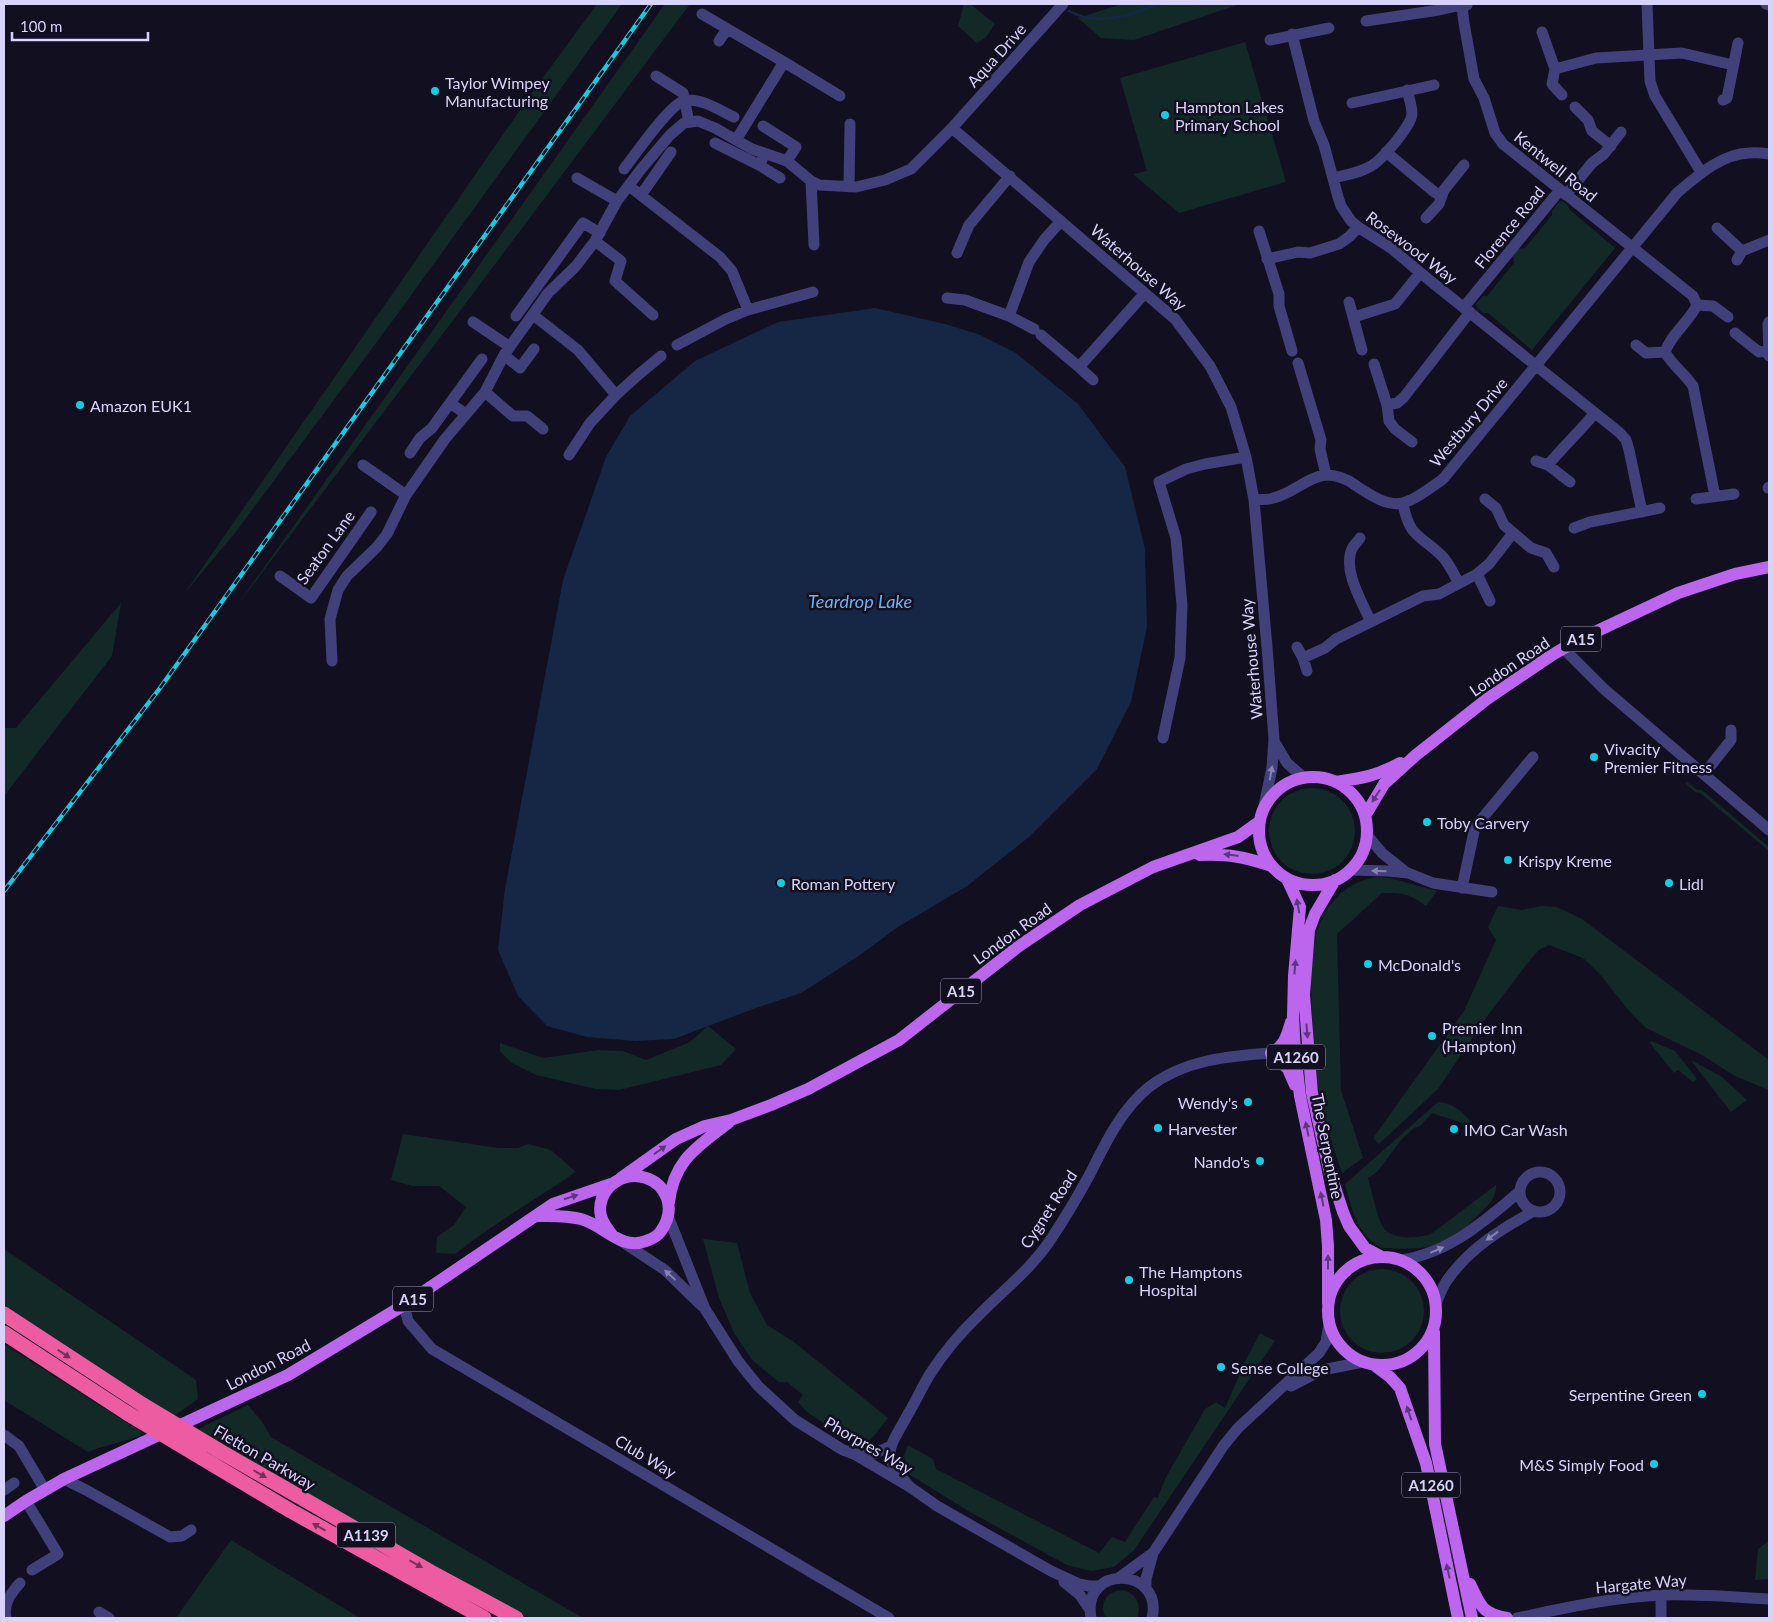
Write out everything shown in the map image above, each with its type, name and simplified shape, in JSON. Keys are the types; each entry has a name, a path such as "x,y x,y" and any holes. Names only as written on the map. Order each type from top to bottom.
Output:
{"highway":[{"name":"Fletton Parkway","path":"4,1314 143,1405 218,1450 516,1618"},
{"name":"Fletton Parkway","path":"7,1335 127,1413 291,1511 484,1618"}],"main road":[{"name":"London Road","path":"1365,816 1384,784 1416,755 1487,699 1564,648 1678,593 1734,574 1769,567"},
{"name":"London Road","path":"1336,782 1366,778 1384,772 1416,755"},
{"path":"1303,777 1320,777 1336,782 1349,790 1359,802 1365,816 1367,835 1364,848 1358,860 1350,870 1335,880 1319,884 1303,884 1287,879 1272,866 1263,853 1259,838 1259,822 1264,806 1274,792 1287,782 1303,777"},
{"name":"London Road","path":"4,1516 64,1479 288,1375 404,1305 553,1204 616,1181 676,1139 704,1126 731,1120 808,1089 899,1040 1019,946 1080,905 1153,867 1238,837 1259,822"},
{"name":"London Road","path":"1188,855 1224,854 1272,866"},
{"name":"The Serpentine","path":"1287,879 1300,907 1294,976 1293,1016 1300,1096 1326,1220 1328,1304"},
{"name":"The Serpentine","path":"1335,880 1315,914 1309,930 1304,995 1312,1093 1329,1169 1343,1212 1349,1226 1365,1248 1382,1257"},
{"path":"1293,1016 1285,1041 1281,1047 1271,1053 1288,1069 1300,1096"},
{"name":"London Road","path":"669,1210 673,1180 677,1170 696,1148 731,1120"},
{"name":"A15","path":"534,1216 562,1215 580,1219 598,1226 631,1244 651,1240 665,1226 669,1210 665,1194 651,1179 641,1176 630,1175 616,1181"},
{"path":"616,1181 604,1193 601,1204 601,1216 605,1227 617,1238"},
{"path":"1382,1257 1400,1260 1413,1266 1424,1276 1432,1289 1437,1316 1428,1342 1418,1353 1404,1361 1390,1365 1368,1364 1353,1357 1338,1343 1329,1324 1328,1304 1332,1289 1341,1276 1353,1265 1367,1259 1382,1257"},
{"name":"A1260","path":"1434,1328 1435,1444 1472,1618"},
{"name":"A1260","path":"1368,1364 1390,1377 1400,1388 1426,1463 1458,1618"},
{"path":"1462,1568 1483,1609 1490,1614 1507,1618"}],"street":[{"name":"Aqua Drive","path":"811,181 819,185 856,187 885,180 911,169 952,128 1063,4"},
{"path":"1647,4 1650,81 1655,96 1702,172"},
{"path":"1366,21 1465,6"},
{"name":"Kentwell Road","path":"1465,6 1464,23 1474,79 1484,98 1495,133 1507,148 1694,296 1697,305"},
{"path":"702,14 840,96"},
{"path":"719,41 727,28"},
{"path":"1270,40 1329,28"},
{"path":"1542,32 1555,69 1552,84 1562,95"},
{"name":"Rosewood Way","path":"1292,34 1314,121 1324,145 1346,214 1358,227 1391,248 1594,414 1620,433 1626,440 1642,512"},
{"path":"1723,100 1727,98 1738,43"},
{"path":"1555,69 1596,58 1682,53 1733,65"},
{"path":"736,140 784,62"},
{"path":"656,76 683,93 689,122"},
{"path":"1352,103 1434,85"},
{"path":"1333,178 1370,167 1411,128 1412,114 1407,90"},
{"path":"624,169 671,108 684,100 701,101 734,117"},
{"path":"1575,107 1588,120 1592,131 1611,146"},
{"path":"332,661 330,619 336,595 347,576 377,547 387,534 406,495 445,439 485,392 507,351 548,293 576,266 597,237 617,202 670,135 684,123 698,121 766,154 787,161 811,181 814,245"},
{"path":"849,187 850,124"},
{"path":"763,126 801,150 787,161"},
{"name":"Waterhouse Way","path":"952,128 1175,319 1210,366 1231,407 1246,457 1254,500 1274,739 1272,768 1264,806"},
{"name":"Florence Road","path":"1387,405 1397,402 1404,397 1467,309 1563,193 1592,163 1604,154 1621,132"},
{"path":"715,143 780,178"},
{"path":"641,194 671,152"},
{"path":"1386,152 1432,191 1441,196"},
{"name":"Westbury Drive","path":"1403,504 1419,496 1443,479 1677,193 1702,172 1727,158 1748,153 1769,154"},
{"path":"758,165 766,154"},
{"path":"1426,218 1439,204 1441,196 1464,165"},
{"path":"957,253 969,224 1010,176"},
{"path":"577,178 617,202"},
{"path":"629,186 720,257 732,271 748,310"},
{"path":"1009,316 1029,262 1044,240 1061,221"},
{"path":"516,316 583,223 621,261 615,281 654,314"},
{"path":"1267,259 1298,252 1310,253 1339,244 1358,227"},
{"path":"1717,228 1740,255 1769,240"},
{"path":"1259,231 1279,294 1279,306 1292,351"},
{"path":"553,264 566,276"},
{"path":"1354,317 1395,304 1420,273"},
{"path":"677,345 726,319 748,310 813,292"},
{"path":"1079,367 1145,293"},
{"path":"947,298 965,300 1009,316 1037,332 1093,380"},
{"path":"1349,302 1362,350"},
{"path":"1715,496 1693,386 1685,375 1669,360 1665,352 1667,345 1693,314 1697,305 1713,306 1728,318"},
{"path":"533,315 578,350 616,395"},
{"path":"473,322 507,351 520,368 534,349"},
{"path":"1735,333 1759,352 1769,354 1769,322"},
{"path":"1636,345 1646,353 1665,352"},
{"path":"568,455 590,423 616,395 661,356"},
{"path":"410,453 420,438 432,428 482,360"},
{"path":"1298,363 1316,413 1321,440 1320,449 1326,475"},
{"path":"1374,364 1387,405 1389,421 1395,429 1412,442"},
{"path":"485,392 513,416 528,416 542,429"},
{"path":"450,403 466,414"},
{"path":"1548,465 1594,414"},
{"path":"1166,734 1180,658 1182,605 1176,538 1159,482 1195,467 1246,457"},
{"path":"1536,461 1548,465 1570,482"},
{"path":"363,465 406,495"},
{"path":"1254,500 1274,498 1326,475 1347,479 1378,500 1392,504 1403,504 1406,520 1414,534 1443,557 1459,583"},
{"path":"1696,499 1734,494"},
{"path":"1485,499 1496,508 1504,525 1531,548 1546,554 1554,567"},
{"path":"1574,528 1590,522 1660,508"},
{"name":"Seaton Lane","path":"280,576 311,598 371,512"},
{"path":"1307,671 1300,652 1325,648 1336,639 1424,596 1439,594 1476,574 1489,564 1513,533"},
{"path":"1360,538 1352,548 1349,570 1352,589 1371,622"},
{"path":"334,564 347,576"},
{"path":"1476,574 1490,601"},
{"path":"1564,648 1604,689 1769,830"},
{"path":"1704,774 1731,740 1731,730"},
{"name":"Waterhouse Way","path":"1274,739 1288,763 1303,777"},
{"path":"1462,888 1475,827 1533,757"},
{"path":"1367,835 1382,853 1408,873 1433,883 1492,892"},
{"path":"1350,870 1408,873"},
{"name":"Cygnet Road","path":"891,1446 930,1374 955,1340 1022,1275 1050,1240 1080,1191 1114,1128 1133,1101 1171,1073 1196,1063 1241,1055 1271,1053"},
{"path":"1400,1260 1416,1258 1453,1242 1519,1192 1522,1181 1530,1174 1535,1172 1547,1173 1556,1180 1560,1191 1555,1205 1546,1211 1534,1211 1494,1234 1477,1247 1447,1279 1436,1303"},
{"path":"1519,1192 1524,1204 1534,1211"},
{"name":"Phorpres Way","path":"669,1210 705,1309 738,1361 758,1386 795,1420 843,1450 854,1454 910,1487 937,1506 1051,1571 1079,1584 1100,1586"},
{"name":"Phorpres Way","path":"617,1238 665,1270 705,1309"},
{"name":"Club Way","path":"404,1305 408,1322 432,1349 889,1618"},
{"path":"1146,1588 1146,1579 1153,1553 1224,1445 1238,1428 1319,1353 1326,1342 1329,1324"},
{"path":"1265,1404 1298,1381 1322,1370 1368,1364"},
{"path":"4,1435 19,1446 44,1490"},
{"path":"854,1454 871,1455 891,1446 892,1463 897,1473 910,1487"},
{"path":"843,1450 858,1462 919,1498 937,1506"},
{"path":"64,1479 170,1537 182,1536 191,1530"},
{"path":"4,1490 14,1483"},
{"path":"26,1501 58,1554 32,1570"},
{"path":"1120,1577 1153,1553"},
{"name":"Phorpres Way","path":"1051,1571 1080,1595 1090,1614"},
{"path":"1090,1614 1094,1593 1100,1586 1113,1578 1120,1577 1130,1578 1146,1588 1153,1603 1154,1616"},
{"path":"6,1618 6,1596 20,1583"},
{"path":"1661,1595 1661,1618"},
{"name":"Hargate Way","path":"1517,1618 1618,1599 1661,1595 1703,1595 1769,1599"}],"green space":[{"path":"597,4 622,4 399,312 235,533 184,594 534,90"},
{"path":"665,4 690,4 233,611"},
{"path":"964,4 970,4 995,24 986,37 977,43 958,26"},
{"path":"1122,4 1240,4 1134,40 1101,38 1078,18"},
{"path":"1245,42 1286,182 1179,213 1133,174 1147,171 1120,78"},
{"path":"1560,201 1564,202 1570,210 1615,248 1532,350 1488,313 1483,313 1477,308 1476,304 1483,296 1487,296 1514,263 1513,254 1518,249 1525,248 1552,215 1552,211"},
{"path":"121,603 112,656 4,796 4,728 16,728"},
{"path":"1687,782 1697,790 1702,790 1769,847 1769,851 1700,793 1695,792 1685,783"},
{"path":"1312,788 1329,791 1343,800 1352,814 1355,831 1352,848 1343,862 1329,871 1312,874 1295,871 1281,862 1272,848 1269,831 1272,814 1281,800 1295,791"},
{"path":"1376,877 1390,878 1437,891 1426,906 1415,898 1406,895 1382,893 1337,934 1341,1090 1363,1158 1342,1173 1332,1144 1318,1087 1311,990 1313,953 1320,923 1329,906 1342,892 1358,882"},
{"path":"1498,906 1522,910 1541,906 1557,907 1582,919 1769,1060 1769,1090 1735,1076 1702,1055 1646,1028 1630,1012 1598,972 1583,958 1549,945 1539,950 1530,960 1488,1015 1438,1089 1379,1144 1373,1138 1464,1011 1496,940 1488,927"},
{"path":"708,1026 736,1049 721,1065 619,1090 596,1089 536,1075 512,1063 500,1051 500,1043 543,1058 599,1050 623,1051 646,1060 690,1042"},
{"path":"1651,1041 1675,1051 1697,1079 1693,1082 1678,1070 1674,1073 1650,1043"},
{"path":"1693,1061 1722,1077 1747,1100 1731,1112"},
{"path":"1438,1102 1455,1107 1475,1127 1432,1113 1420,1126 1414,1128 1402,1139 1377,1172 1368,1178 1381,1224 1392,1235 1419,1237 1431,1234 1496,1185 1495,1193 1489,1204 1468,1225 1455,1237 1446,1242 1423,1248 1383,1248 1374,1244 1362,1230 1353,1212 1345,1184"},
{"path":"403,1134 499,1148 518,1148 528,1144 551,1150 576,1172 499,1222 455,1254 436,1253 437,1237 454,1225 466,1207 439,1186 412,1186 391,1180"},
{"path":"703,1239 737,1243 750,1293 767,1325 794,1342 888,1418 874,1436 860,1447 807,1412 798,1402 803,1395 787,1382 779,1382 753,1361 734,1333 719,1298"},
{"path":"4,1249 196,1380 198,1399 174,1416 4,1307"},
{"path":"1374,1269 1390,1269 1406,1276 1417,1287 1424,1303 1421,1327 1412,1341 1406,1346 1390,1353 1374,1353 1358,1346 1347,1335 1340,1319 1340,1303 1347,1287 1358,1276"},
{"path":"1260,1333 1275,1341 1134,1550 1114,1567 1091,1571 1067,1565 970,1512 910,1475 904,1456 908,1445 933,1459 936,1469 1099,1553 1112,1537 1125,1542 1154,1497 1158,1498 1165,1479 1205,1409 1216,1402 1225,1408"},
{"path":"4,1344 144,1434 88,1452 4,1400"},
{"path":"248,1405 263,1423 271,1437 583,1618 529,1618 431,1565 196,1430"},
{"path":"231,1540 360,1618 176,1618"},
{"path":"1769,1541 1769,1579 1755,1580 1758,1549"},
{"path":"1122,1590 1127,1591 1137,1600 1139,1608 1137,1618 1106,1618 1103,1608 1105,1599 1112,1593"}],"water":[{"name":"Teardrop Lake","path":"875,308 945,324 978,334 1016,353 1078,404 1125,467 1145,549 1147,627 1131,702 1097,769 1029,837 967,886 898,927 857,957 801,993 674,1039 636,1041 587,1037 547,1026 518,996 498,950 505,889 563,580 606,457 630,416 695,361 778,322"}],"waterway":[{"path":"1069,11 1089,18 1110,18 1128,15 1158,4"}],"railway":[{"path":"4,891 160,688 651,4"}],"place":[{"name":"Taylor Wimpey Manufacturing","path":"435,91"},
{"name":"Hampton Lakes Primary School","path":"1165,115"},
{"name":"Amazon EUK1","path":"80,405"},
{"name":"Vivacity Premier Fitness","path":"1594,757"},
{"name":"Toby Carvery","path":"1427,822"},
{"name":"Krispy Kreme","path":"1508,860"},
{"name":"Roman Pottery","path":"781,883"},
{"name":"Lidl","path":"1669,883"},
{"name":"McDonald's","path":"1368,964"},
{"name":"Premier Inn (Hampton)","path":"1432,1036"},
{"name":"Wendy's","path":"1248,1102"},
{"name":"Harvester","path":"1158,1128"},
{"name":"IMO Car Wash","path":"1454,1129"},
{"name":"Nando's","path":"1260,1161"},
{"name":"The Hamptons Hospital","path":"1129,1280"},
{"name":"Sense College","path":"1221,1367"},
{"name":"Serpentine Green","path":"1702,1394"},
{"name":"M&S Simply Food","path":"1654,1464"}]}
